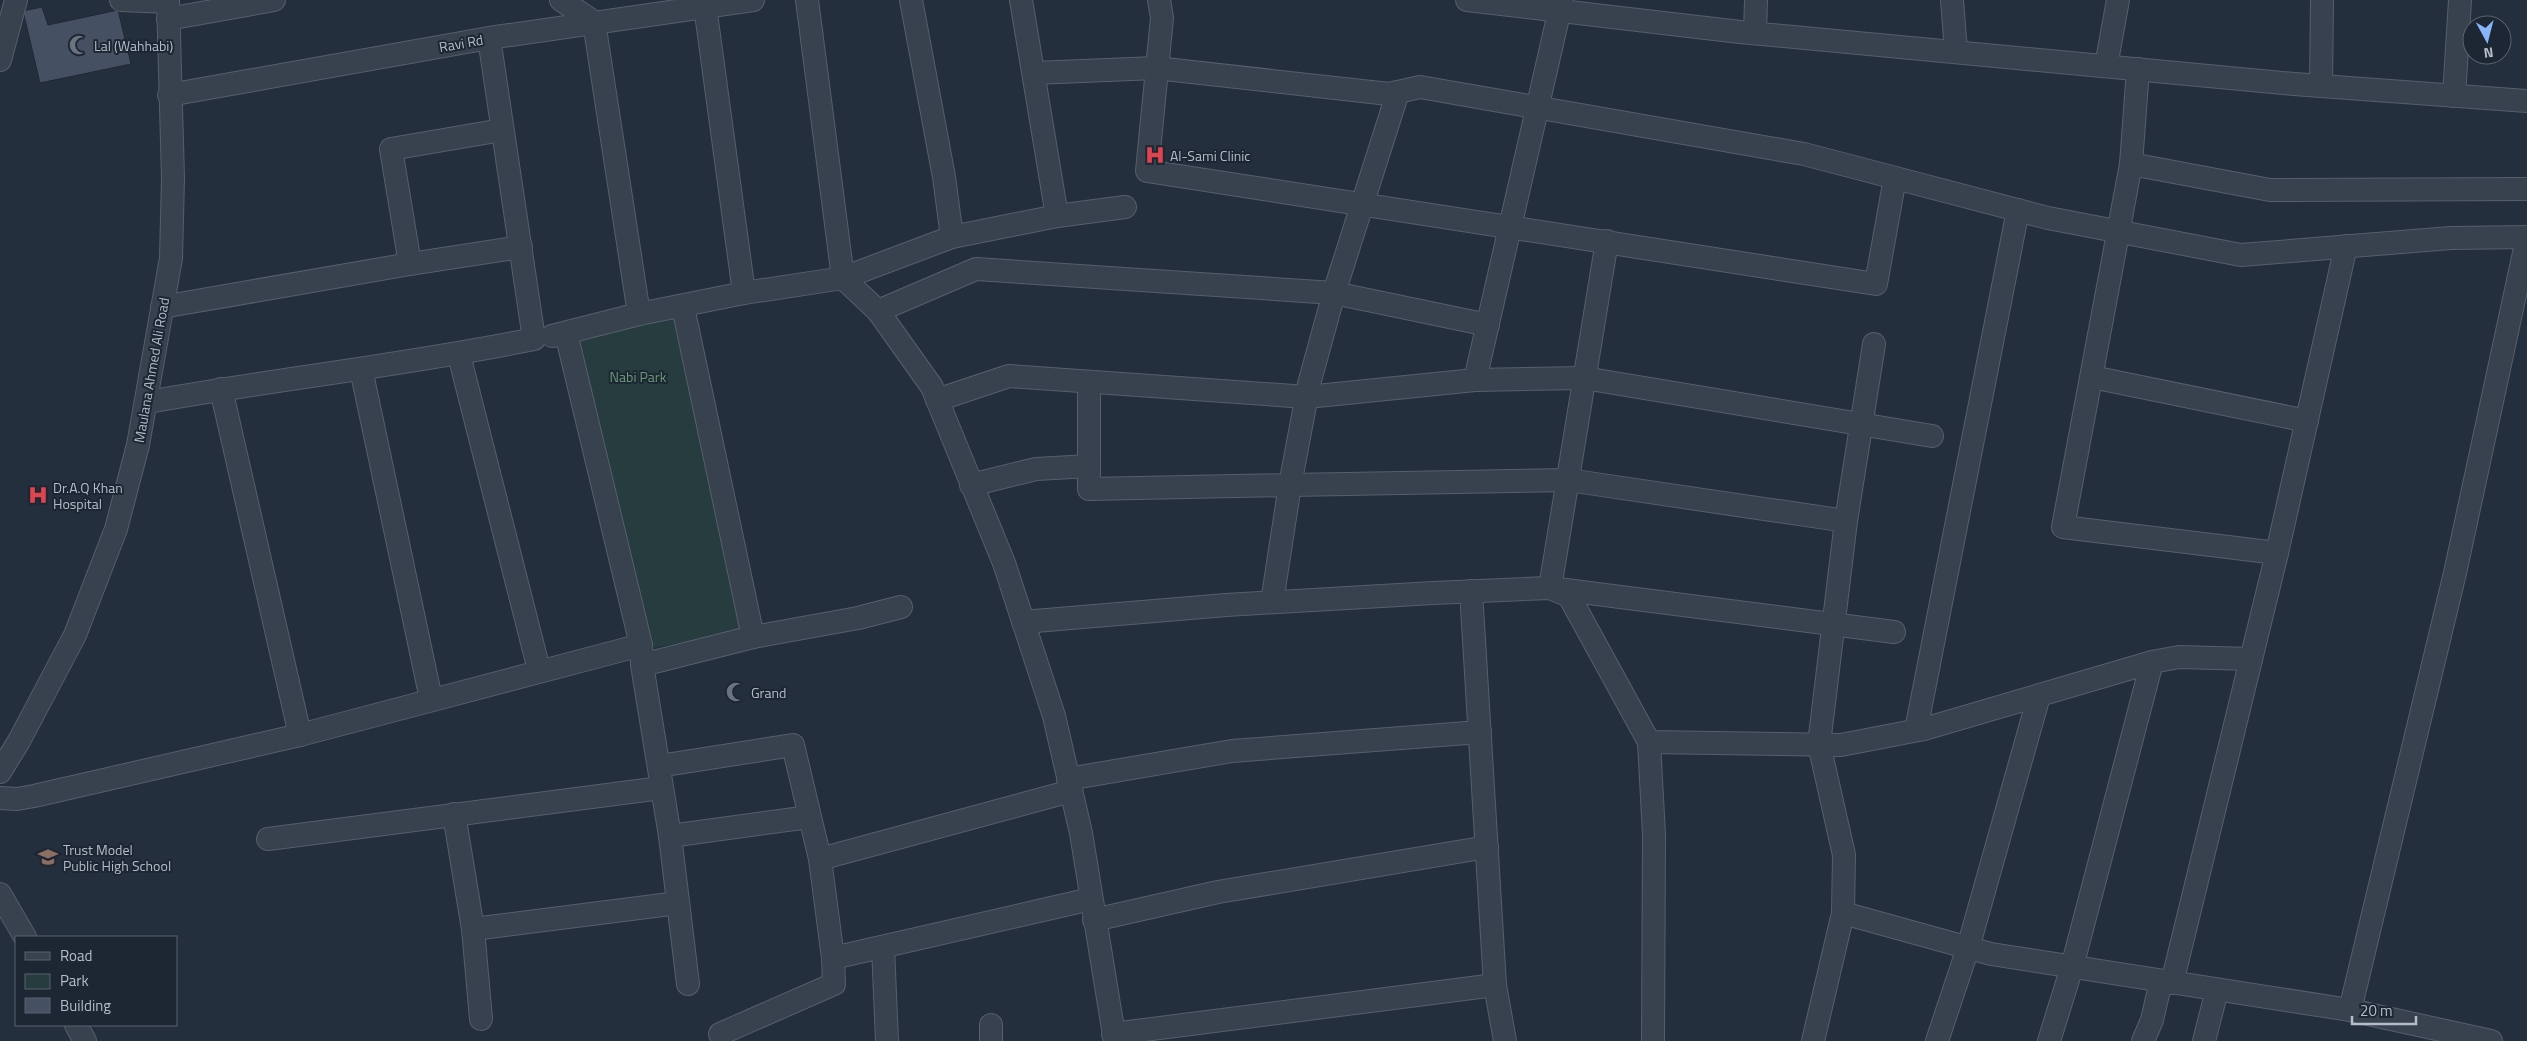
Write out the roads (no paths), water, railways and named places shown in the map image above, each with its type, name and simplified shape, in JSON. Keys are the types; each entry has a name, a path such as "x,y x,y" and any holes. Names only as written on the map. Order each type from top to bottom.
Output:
{"street":[{"path":"0,60 16,0"},
{"path":"121,0 168,7 274,0"},
{"path":"561,0 594,22 639,314"},
{"name":"Ravi Rd","path":"169,95 489,38 753,0"},
{"path":"807,0 843,278 878,311 932,387 1004,563 1054,716 1081,833 1114,1037 1495,985"},
{"path":"910,0 944,177 952,237"},
{"path":"1021,0 1057,216"},
{"path":"1159,0 1162,18 1147,171 1876,284 1896,178"},
{"path":"1755,33 1756,0"},
{"path":"1952,0 1956,52"},
{"path":"2106,66 2118,0"},
{"path":"2321,86 2322,0"},
{"path":"2454,96 2460,0"},
{"path":"1480,1 1561,6 1755,33 2321,86 2527,101"},
{"path":"705,6 744,294"},
{"path":"1475,380 1561,6"},
{"name":"Maulana Ahmed Ali Road","path":"0,772 19,741 75,635 116,529 148,402 171,258 173,178 169,95 168,7"},
{"path":"489,38 534,339"},
{"path":"1034,73 1156,68 1389,94 1420,87 1804,154 2018,210 2119,232 2241,254 2451,238 2527,238 2454,573 2350,1010"},
{"path":"2138,69 2131,164 2064,527 2277,553"},
{"path":"1272,602 1290,485 1307,397 1334,293 1398,92"},
{"path":"410,264 391,148 502,130"},
{"path":"2131,164 2270,190 2527,189"},
{"path":"148,402 221,389 458,355 566,333 639,314 843,278 952,237 1057,216 1125,207"},
{"path":"1916,730 2018,210"},
{"path":"1550,588 1607,241"},
{"path":"2143,1041 2167,982 2251,658 2277,553 2346,246"},
{"path":"162,306 410,264 520,248"},
{"path":"878,311 976,269 1334,293 1488,325"},
{"path":"683,307 753,637"},
{"path":"566,333 642,655 670,836 688,984"},
{"path":"1813,1041 1843,913 1844,854 1819,744 1832,624 1846,521 1874,344"},
{"path":"458,355 538,670"},
{"path":"361,369 431,699"},
{"path":"937,400 1009,376 1307,397 1475,380 1584,378 1932,436"},
{"path":"2092,377 2307,421"},
{"path":"1089,382 1089,489 1568,480 1846,521"},
{"path":"221,389 300,735"},
{"path":"971,485 1036,469 1089,466"},
{"path":"1550,588 1569,596 1649,742 1654,835 1653,1041"},
{"path":"1023,622 1272,602 1550,588 1894,632"},
{"path":"1471,591 1495,985 1505,1041"},
{"path":"0,798 34,796 300,735 538,670 753,637 858,618 900,607"},
{"path":"1649,742 1841,745 1916,730 2152,662 2179,657 2251,658"},
{"path":"2049,1041 2072,967 2152,662"},
{"path":"1936,1041 1968,948 2039,696"},
{"path":"820,859 1070,785 1232,750 1480,732"},
{"path":"268,839 454,814 660,777 793,745 820,859 833,958 834,984 720,1034"},
{"path":"454,814 473,929 481,1019"},
{"path":"670,836 809,817"},
{"path":"833,958 883,947 1092,910 1218,892 1487,847"},
{"path":"0,894 24,936"},
{"path":"473,929 678,903"},
{"path":"1843,913 1991,954 2350,1010 2491,1041"},
{"path":"883,947 887,1041"},
{"path":"2204,1041 2217,990"},
{"path":"77,1026 85,1041"}],"place":[{"name":"Lal (Wahhabi)","path":"79,45"},
{"name":"Al-Sami Clinic","path":"1155,155"},
{"name":"Dr.A.Q Khan Hospital","path":"38,495"},
{"name":"Grand","path":"736,692"},
{"name":"Trust Model Public High School","path":"48,857"}],"park label":[{"name":"Nabi Park","path":"638,376"}]}
